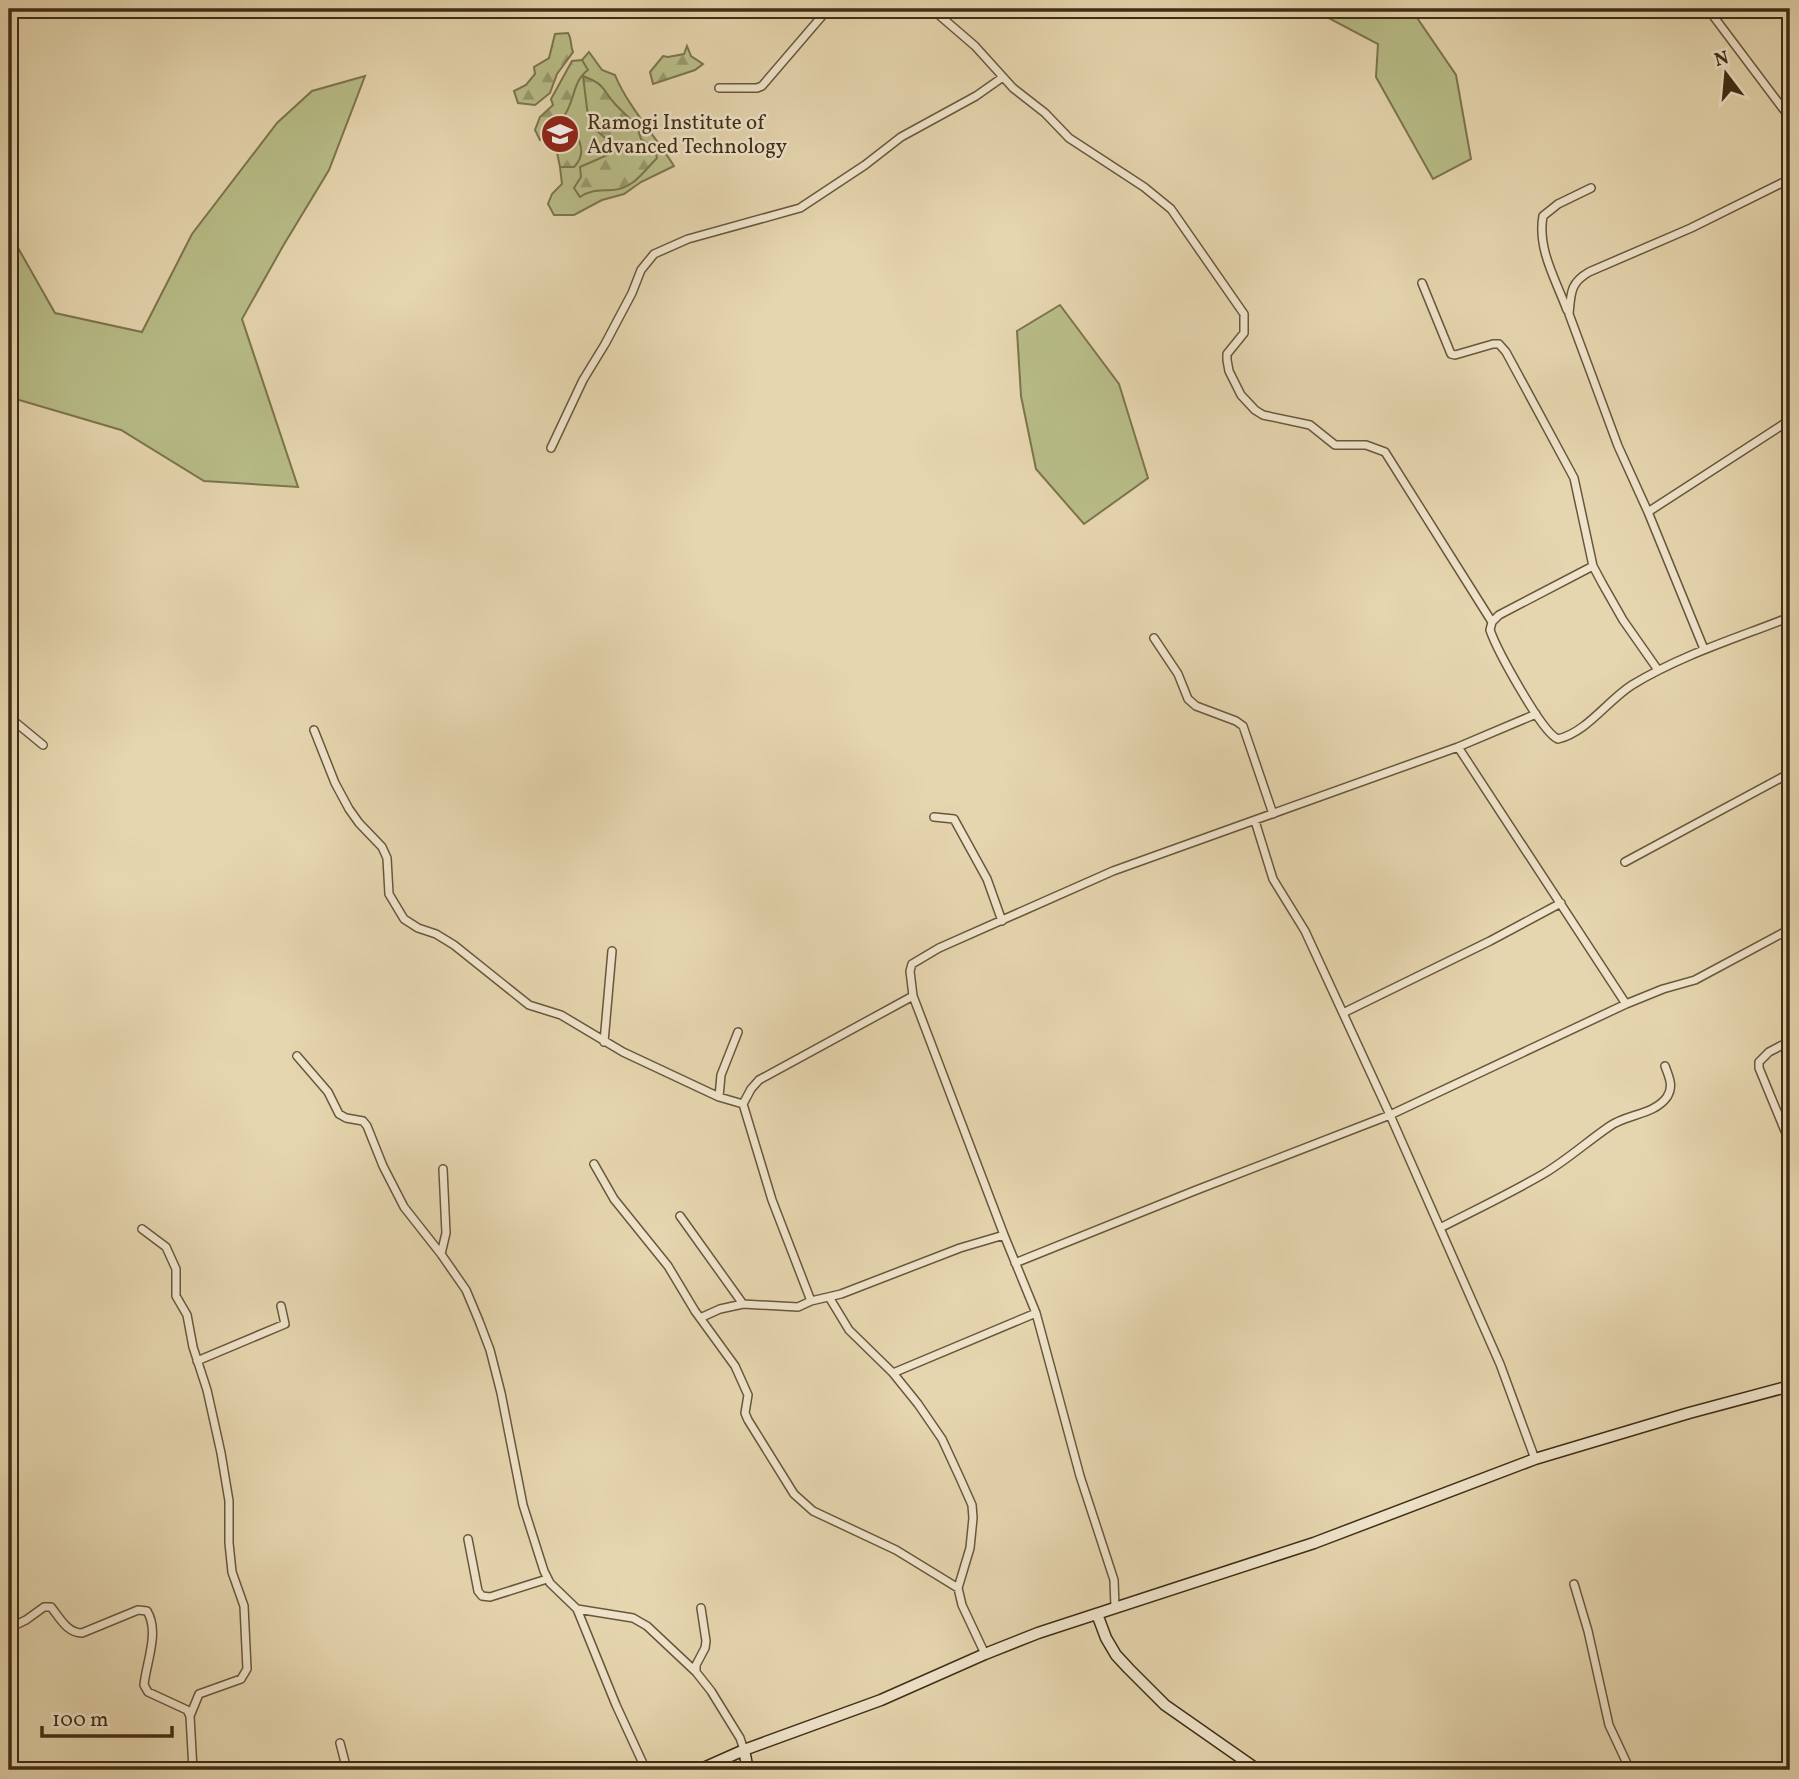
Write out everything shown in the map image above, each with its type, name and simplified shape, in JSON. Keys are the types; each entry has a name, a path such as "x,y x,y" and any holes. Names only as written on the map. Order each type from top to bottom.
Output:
{"main road":[{"path":"699,1770 744,1750 881,1700 1038,1633 1314,1544 1535,1459 1790,1386"},
{"path":"1097,1614 1116,1656 1165,1704 1258,1770"},
{"path":"744,1750 748,1770"}],"street":[{"path":"719,88 762,86 828,9"},
{"path":"932,9 975,46 1003,77 1069,138 1144,187 1171,209 1244,314 1244,332 1227,354 1229,371 1241,395 1263,415 1310,425 1335,445 1366,445 1385,452 1492,622"},
{"path":"1707,9 1790,118"},
{"path":"551,448 583,380 632,293 641,270 654,254 688,239 800,208 865,165 901,137 976,96 1003,77"},
{"path":"1569,314 1573,288 1579,279 1691,228 1790,178"},
{"path":"1591,188 1542,216 1544,250 1618,446 1704,649"},
{"path":"1422,283 1451,354 1493,344 1499,344 1506,352 1574,478 1593,566 1623,620 1658,670"},
{"path":"1648,512 1790,420"},
{"path":"1593,566 1509,610 1492,622 1490,630 1494,642 1536,714 1558,740 1577,731 1619,694 1658,670 1704,649 1790,617"},
{"path":"1154,638 1178,674 1188,699 1196,706 1243,726 1273,814"},
{"path":"1115,1607 1114,1580 1080,1476 1036,1313 913,996 910,971 912,964 939,948 1113,871 1458,747 1536,714"},
{"path":"9,717 43,745"},
{"path":"314,730 335,783 349,808 382,847 387,858 389,894 404,919 454,945 529,1006 561,1015 604,1042 719,1097 743,1104"},
{"path":"1458,747 1626,1004"},
{"path":"1626,862 1790,773"},
{"path":"934,817 954,819 958,825 969,850 987,879 1002,921"},
{"path":"1255,821 1273,879 1305,931 1390,1115 1500,1364 1535,1459"},
{"path":"1343,1013 1561,903"},
{"path":"1016,1264 1390,1115 1626,1004 1695,980 1790,929"},
{"path":"604,1042 612,951"},
{"path":"811,1301 772,1200 743,1104 759,1080 913,996"},
{"path":"719,1097 720,1074 738,1031"},
{"path":"1790,1041 1769,1052 1759,1062 1759,1068 1790,1141"},
{"path":"298,1056 328,1092 339,1114 363,1121 367,1126 404,1207 466,1290 490,1350 510,1432 523,1504 547,1579 577,1609 646,1770"},
{"path":"1440,1228 1573,1156 1611,1125 1640,1115 1664,1100 1670,1092 1671,1082 1665,1066"},
{"path":"593,1164 614,1199 668,1266 700,1318 735,1366 748,1395 745,1413 748,1420 794,1494 813,1511 896,1550 958,1588"},
{"path":"441,1254 446,1233 443,1169"},
{"path":"680,1216 743,1304"},
{"path":"142,1229 166,1247 176,1272 176,1296 187,1315 197,1361 207,1390 229,1501 232,1572 244,1605 247,1669 241,1679 200,1694 190,1716"},
{"path":"700,1318 720,1309 743,1304 798,1307 960,1248 1004,1235"},
{"path":"829,1297 849,1330 892,1373 942,1438 972,1505 973,1530 970,1548 958,1588 962,1605 985,1654"},
{"path":"197,1361 285,1324 281,1306"},
{"path":"892,1373 1036,1313"},
{"path":"468,1539 478,1591 482,1596 501,1594 547,1579"},
{"path":"1574,1584 1588,1631 1609,1725 1630,1770"},
{"path":"9,1628 48,1606 75,1633 82,1633 138,1610 147,1611 152,1623 152,1636 145,1685 148,1692 187,1710 190,1716 192,1770"},
{"path":"696,1672 696,1665 706,1641 701,1608"},
{"path":"577,1609 633,1618 647,1626 696,1672 711,1690 740,1738 744,1750"},
{"path":"340,1743 347,1770"}],"green space":[{"path":"1316,9 1411,9 1456,75 1471,159 1433,179 1376,77 1378,44"},
{"path":"568,33 573,52 557,74 550,93 535,105 518,103 514,91 526,85 535,74 534,67 549,58 555,34"},
{"path":"687,46 691,56 703,64 695,70 653,84 650,72 663,56 684,54"},
{"path":"589,52 602,70 615,75 634,109 674,166 641,182 624,194 602,200 574,215 554,215 548,204 552,194 562,184 560,167 566,160 563,152 548,142 540,131 573,70"},
{"path":"582,60 588,70 577,83 567,111 556,127 540,140 535,130 540,117 553,105 551,99 572,61"},
{"path":"365,76 329,170 242,319 298,487 204,481 121,430 9,397 9,232 55,313 142,332 192,234 277,123 312,91"},
{"path":"583,76 602,87 634,124 641,139 655,148 657,158 626,187 592,192 580,197 574,188 581,177 580,167 619,150 589,124"},
{"path":"575,132 581,146 580,159 574,167 560,167 555,143 563,141 567,135"},
{"path":"1060,305 1119,384 1148,478 1084,524 1036,469 1021,396 1017,331"}],"place":[{"name":"Ramogi Institute of Advanced Technology","path":"560,134"}]}
